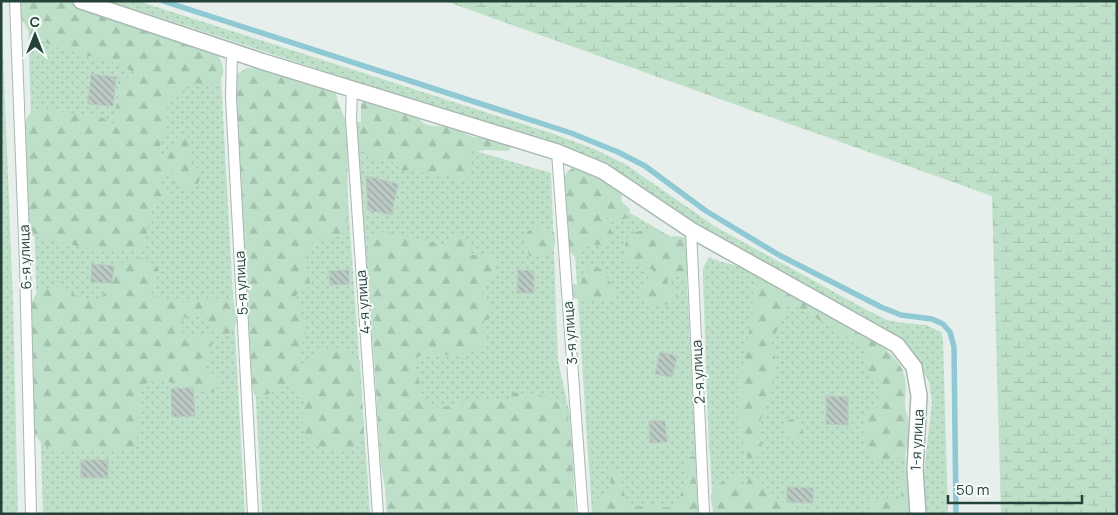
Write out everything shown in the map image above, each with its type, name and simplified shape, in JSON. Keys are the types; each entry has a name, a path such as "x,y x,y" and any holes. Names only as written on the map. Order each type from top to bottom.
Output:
{"street":[{"path":"81,1 232,51 557,152 603,171 691,230"},
{"name":"1-я улица","path":"691,230 897,345 914,367 920,396 915,469 918,514"}],"lane":[{"name":"6-я улица","path":"15,1 25,264 30,514"},
{"name":"5-я улица","path":"232,51 231,97 253,514"},
{"name":"4-я улица","path":"352,89 351,119 378,514"},
{"name":"3-я улица","path":"557,152 582,514"},
{"name":"2-я улица","path":"691,230 704,514"}],"green space":[{"path":"1,1 13,303 18,514 1,514"},
{"path":"18,1 75,1 218,54 222,64 222,77 214,83 190,83 183,93 168,104 167,134 156,152 160,160 181,133 187,133 191,163 201,175 198,184 189,188 180,187 174,183 174,172 164,178 160,185 163,191 171,194 171,198 167,201 154,202 149,215 146,240 138,250 114,251 99,249 30,235 26,217 24,125 29,114 38,108 103,118 116,125 114,112 118,100 118,82 122,78 142,76 115,63 52,46 30,34 21,18"},
{"path":"109,1 138,1 551,133 594,149 625,164 716,227 867,310 887,320 926,325 941,332 943,340 948,514 924,514 923,491 932,401 929,382 920,365 610,168 410,99"},
{"path":"445,1 1117,1 1117,514 1001,514 992,196"},
{"path":"28,19 221,79 245,514 43,514"},
{"path":"247,68 266,69 329,86 336,93 348,127 347,230 339,236 314,242 309,247 303,268 309,277 310,285 296,295 305,324 306,335 297,354 300,363 309,364 315,359 313,351 315,347 320,349 326,357 332,349 341,349 351,353 360,361 364,429 363,440 358,447 332,450 321,448 312,443 306,436 303,426 302,414 305,400 300,391 286,384 272,393 254,395 244,245 239,218 235,75"},
{"path":"239,83 342,117 370,514 262,514"},
{"path":"366,100 383,104 401,114 414,113 425,124 453,127 470,136 501,141 511,147 508,151 485,150 471,153 467,180 458,180 452,175 430,176 415,169 403,171 390,160 373,158 356,141 361,123 361,104"},
{"path":"355,121 472,150 551,173 558,360 570,416 576,514 387,514"},
{"path":"574,167 600,177 613,185 621,194 622,202 630,209 627,217 621,220 605,217 612,233 609,242 597,245 585,241 581,246 580,255 576,259 566,241 560,185 566,173"},
{"path":"570,178 685,245 697,514 592,514"},
{"path":"536,227 554,232 554,247 551,253 544,258 529,256 526,243 527,232"},
{"path":"646,229 652,230 659,237 679,236 690,240 691,274 683,278 674,274 667,278 668,284 678,296 672,304 652,305 644,299 640,284 649,278 653,270 628,262 626,257 625,246 628,237"},
{"path":"378,231 446,245 451,236 461,237 470,246 471,255 488,255 495,262 495,272 482,291 485,299 493,307 490,318 482,322 484,346 477,352 424,355 413,358 424,405 441,408 479,398 507,401 513,393 533,394 565,404 572,448 574,514 388,514 381,466 368,269 368,239"},
{"path":"709,257 745,269 761,279 759,281 875,346 903,374 907,514 713,514 703,280 703,268"},
{"path":"140,258 148,259 159,270 150,294 160,298 181,301 233,301 237,320 234,328 227,335 213,331 205,313 196,313 183,318 181,323 185,337 208,336 211,340 212,348 205,368 207,372 218,377 219,385 214,392 166,381 147,383 139,387 137,446 128,451 52,449 41,443 34,434 31,303 38,291 53,287 62,287 84,301 98,300 106,292 102,279 109,270 118,264"},
{"path":"584,268 602,269 615,291 617,299 612,304 601,300 579,300 571,297 570,288 573,284 581,283"},
{"path":"761,279 769,279 841,318 877,342 901,367 905,381 905,405 909,427 908,446 903,455 895,459 877,460 864,440 864,416 877,408 880,398 878,384 872,378 866,365 868,350 798,307 786,303 784,317 771,342 777,365 770,398 758,426 763,451 749,459 744,451 738,410 742,369 752,317 753,287"},
{"path":"793,419 800,422 803,429 800,436 793,439 786,436 783,429 786,422"},
{"path":"688,456 695,457 698,465 694,476 699,492 700,514 594,514 609,490 609,470 613,466 621,477 627,507 674,508 688,477 683,465"},
{"path":"907,471 912,480 913,514 872,514 868,505 872,501 891,498 900,502 902,491 900,473"},
{"path":"736,475 740,478 742,490 751,476 756,476 778,500 798,509 797,514 752,514 751,512 733,514 731,512 728,514 716,514 711,499 714,489 723,481"}],"building":[{"path":"91,74 116,77 113,106 88,104"},
{"path":"366,176 398,184 391,215 368,210"},
{"path":"92,264 114,266 112,283 91,282"},
{"path":"349,270 349,284 330,285 329,271"},
{"path":"518,270 534,271 534,293 517,293"},
{"path":"660,352 677,356 672,377 655,374"},
{"path":"193,388 195,416 172,417 171,389"},
{"path":"826,396 848,397 848,425 826,424"},
{"path":"649,421 665,421 667,442 650,443"},
{"path":"81,460 108,460 108,478 81,478"},
{"path":"787,487 813,488 813,503 787,502"}],"waterway":[{"path":"163,1 571,133 618,152 645,166 706,211 779,255 881,307 901,315 932,319 943,324 950,332 954,347 956,514"}]}
